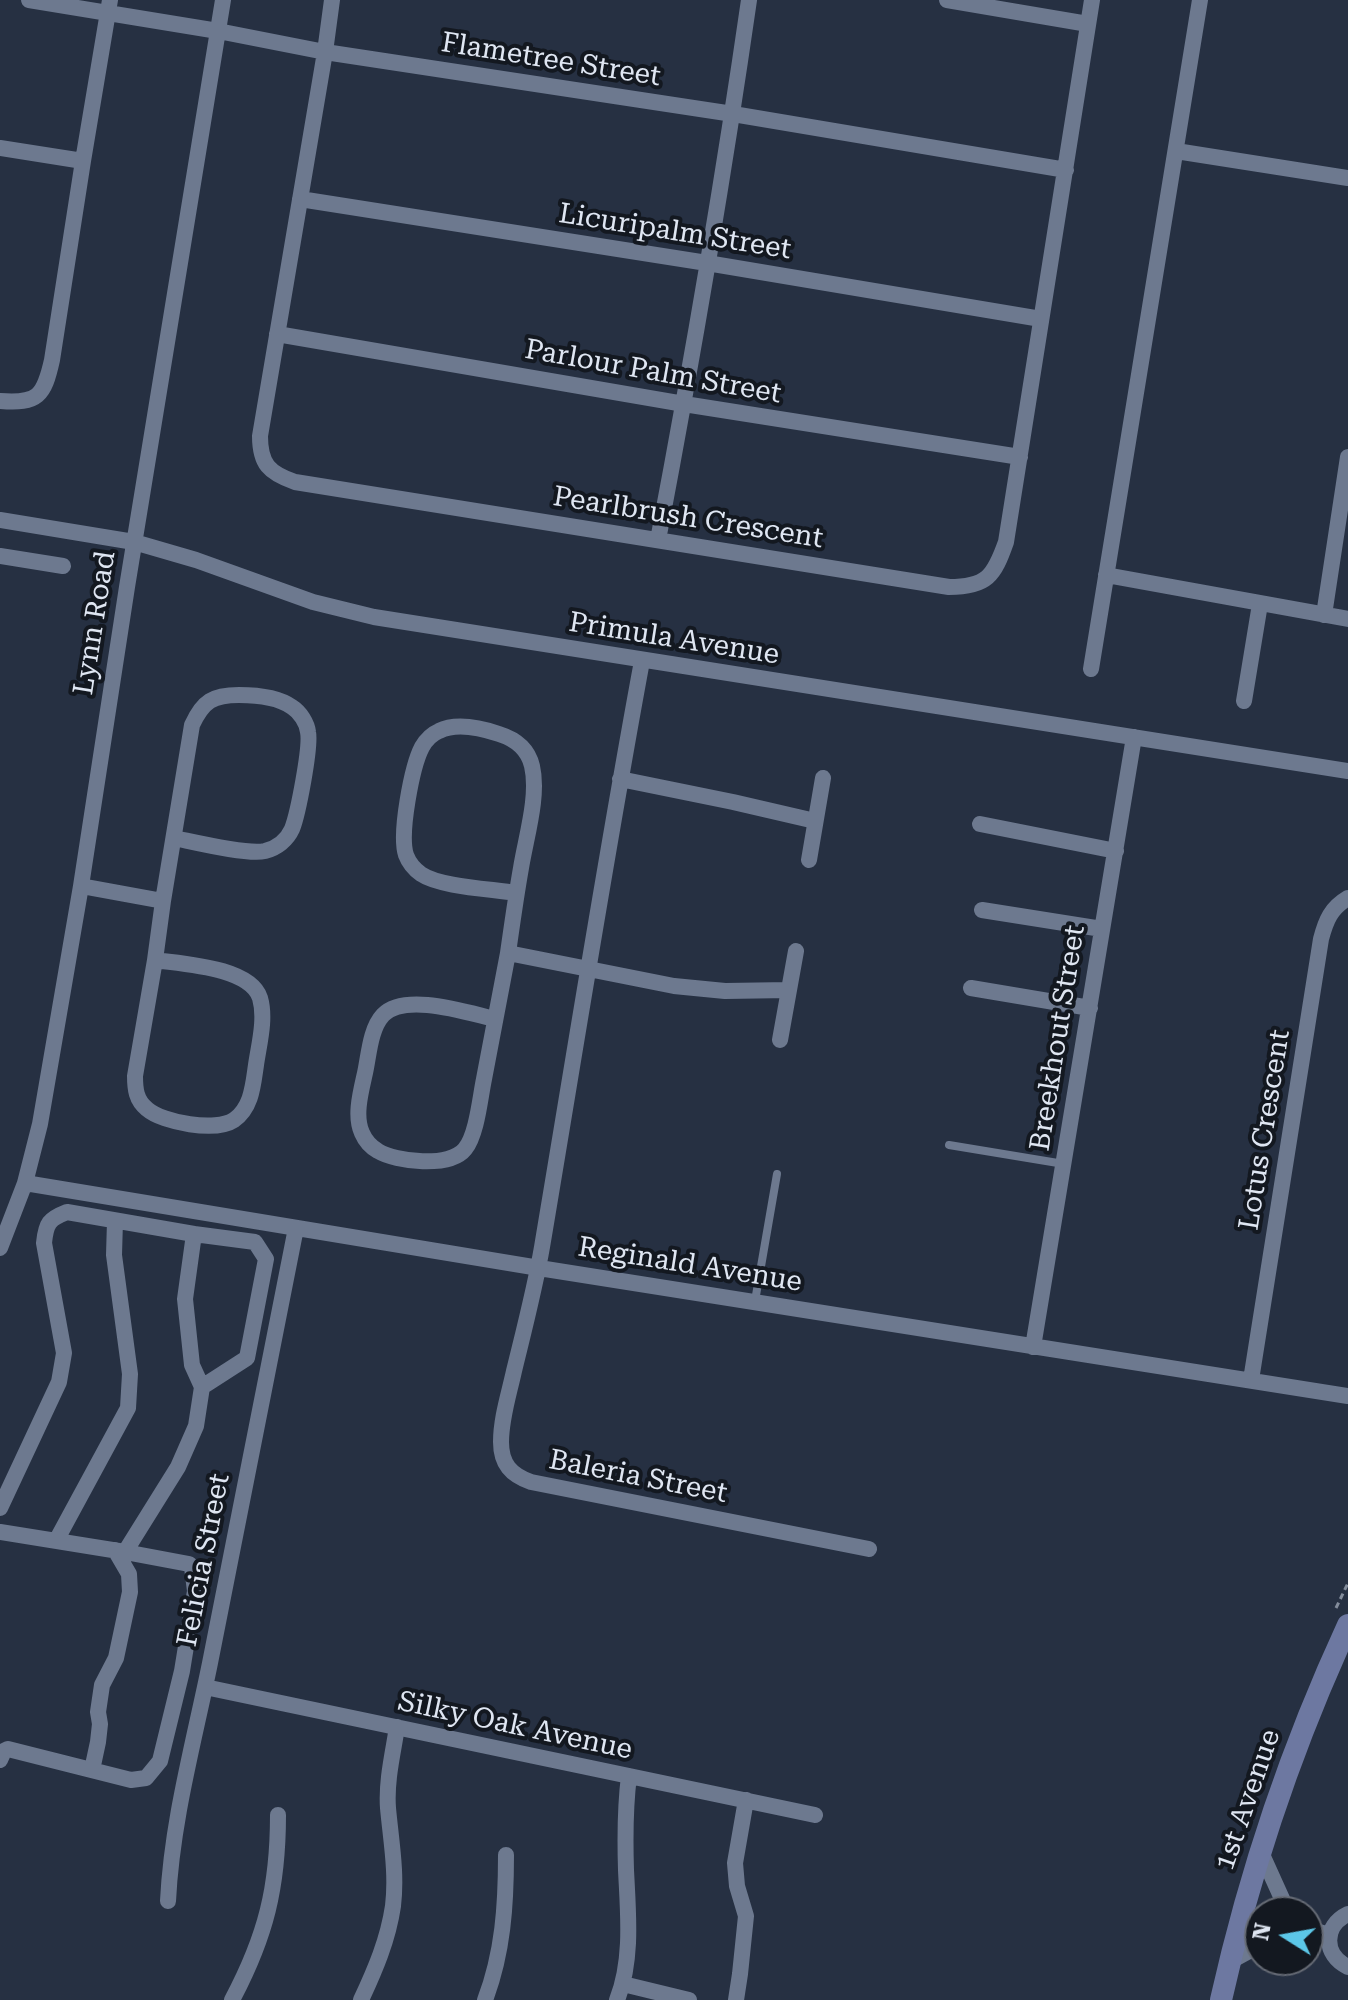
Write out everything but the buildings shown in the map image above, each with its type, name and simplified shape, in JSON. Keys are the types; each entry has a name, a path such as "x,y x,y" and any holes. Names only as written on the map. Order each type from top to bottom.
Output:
{"street":[{"name":"Flametree Street","path":"29,0 108,7 325,52 733,114 1066,170"},
{"name":"Lynn Road","path":"0,1248 25,1183 40,1124 223,0"},
{"name":"Pearlbrush Crescent","path":"332,0 260,446 266,465 281,477 295,482 949,587 978,584 991,576 1006,542 1092,0"},
{"path":"658,540 733,114 749,0"},
{"path":"947,0 1088,24"},
{"path":"1091,669 1200,0"},
{"path":"0,401 27,401 39,393 48,380 108,7"},
{"path":"0,148 83,161"},
{"path":"1176,151 1348,178"},
{"name":"Licuripalm Street","path":"300,199 1041,319"},
{"name":"Parlour Palm Street","path":"277,334 684,404 1020,457"},
{"path":"1324,615 1348,457"},
{"name":"Primula Avenue","path":"0,520 134,542 196,560 313,602 374,617 1348,771"},
{"path":"0,556 63,566"},
{"path":"1106,575 1348,619"},
{"path":"1244,701 1260,604"},
{"path":"539,1268 642,661"},
{"path":"155,960 230,974 251,986 260,999 262,1022 251,1096 241,1114 230,1122 209,1126 164,1118 146,1108 135,1090 135,1076 192,725 198,711 207,702 221,696 259,696 284,703 299,713 308,731 308,745 292,830 284,841 259,852 174,838"},
{"path":"495,1019 448,1008 415,1005 391,1010 382,1016 373,1033 361,1090 359,1118 361,1132 368,1142 387,1155 424,1161 451,1159 465,1149 478,1109 508,953 533,797 531,761 526,751 503,735 483,729 450,727 441,730 430,736 418,756 406,810 404,833 407,857 419,873 441,882 516,893"},
{"name":"Breekhout Street","path":"1033,1347 1134,737"},
{"path":"809,860 823,778"},
{"path":"620,779 815,821"},
{"path":"980,824 1116,851"},
{"path":"81,886 163,901"},
{"name":"Lotus Crescent","path":"1251,1380 1321,939 1331,911 1348,898"},
{"path":"982,910 1102,929"},
{"path":"780,1040 796,951"},
{"path":"508,953 700,989 789,990"},
{"path":"971,988 1090,1008"},
{"name":"Reginald Avenue","path":"25,1183 1348,1396"},
{"path":"0,1508 59,1382 64,1353 44,1243 49,1221 67,1212 255,1242 266,1259 247,1358 202,1387"},
{"path":"56,1541 128,1408 130,1374 114,1255 115,1221"},
{"name":"Felicia Street","path":"168,1901 175,1827 296,1228"},
{"path":"120,1551 178,1467 196,1426 202,1387 192,1365 185,1299 194,1234"},
{"name":"Baleria Street","path":"539,1268 500,1441 506,1466 511,1473 531,1482 869,1549"},
{"path":"0,1532 189,1564 195,1591 182,1671 160,1761 146,1778 131,1780 8,1749 0,1760"},
{"path":"92,1770 98,1742 102,1685 116,1658 130,1592 129,1574 120,1551"},
{"name":"1st Avenue","path":"1254,1896 1260,1850 1305,1724 1348,1625"},
{"name":"Silky Oak Avenue","path":"205,1687 815,1815"},
{"path":"361,2000 377,1966 393,1905 395,1869 388,1792 397,1727"},
{"path":"617,2000 623,1984 628,1909 626,1802 629,1776"},
{"path":"736,2000 746,1916 737,1886 735,1863 746,1800"},
{"path":"232,2000 252,1959 270,1905 278,1851 278,1815"},
{"path":"1260,1850 1281,1896"},
{"path":"485,2000 502,1937 506,1855"},
{"path":"1348,1914 1338,1920 1329,1944 1337,1960 1348,1967"},
{"name":"1st Avenue","path":"1221,2000 1229,1962 1244,1930"},
{"path":"1324,1933 1330,1935"},
{"path":"1229,1962 1244,1954"},
{"path":"623,1984 689,2000"}],"lane":[{"path":"949,1145 1064,1164"},
{"path":"755,1301 777,1174"}]}
